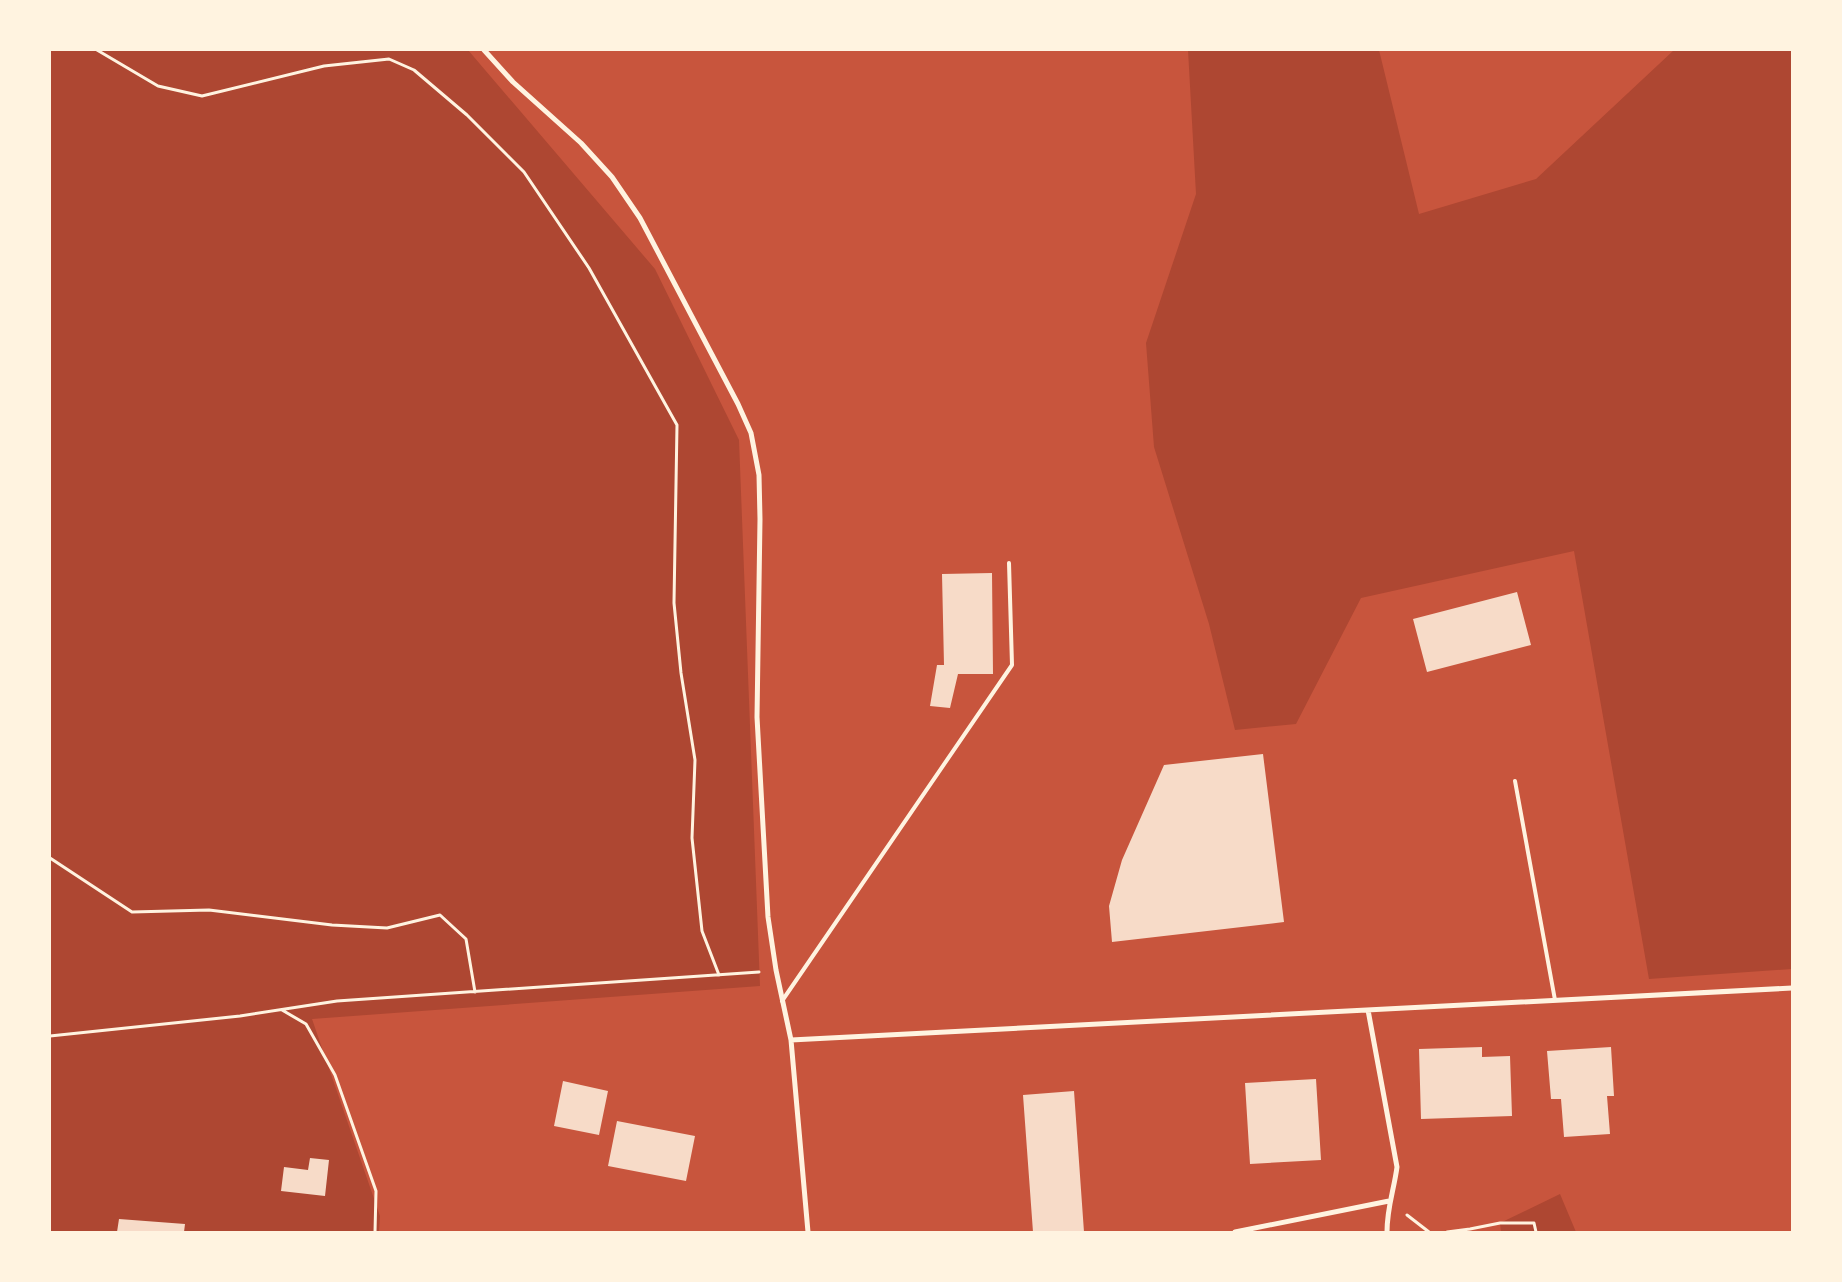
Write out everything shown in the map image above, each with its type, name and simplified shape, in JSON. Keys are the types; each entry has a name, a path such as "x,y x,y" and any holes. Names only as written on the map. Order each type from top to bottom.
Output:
{"street":[{"path":"484,50 513,82 581,142 612,177 640,218 738,404 751,433 759,475 757,717 768,917 776,970 791,1040 808,1232"},
{"path":"791,1040 1792,988"},
{"path":"1368,1010 1397,1166 1395,1183 1389,1201 1387,1232"},
{"path":"1235,1232 1389,1201"}],"lane":[{"path":"782,1001 1012,665 1009,563"},
{"path":"1515,781 1555,1000"}],"path":[{"path":"97,50 158,86 202,96 324,66 389,59 414,70 467,115 524,172 589,268 677,425 674,603 681,672 695,760 692,838 702,932 719,975"},
{"path":"50,858 132,912 209,910 332,925 387,928 440,915 466,939 475,992"},
{"path":"50,1036 240,1016 336,1002 776,970"},
{"path":"282,1010 306,1024 335,1075 376,1192 375,1232"},
{"path":"1389,1201 1429,1232"},
{"path":"1447,1232 1500,1223 1534,1223 1536,1232"}],"shaded area":[{"path":"50,50 468,50 655,269 739,440 760,986 312,1019 380,1216 379,1232 50,1232"},
{"path":"1188,50 1379,50 1419,214 1536,179 1674,50 1792,50 1792,969 1649,979 1574,551 1361,598 1296,724 1235,730 1209,624 1154,447 1146,343 1196,194"},
{"path":"1560,1194 1576,1232 1501,1232 1500,1223"}],"building":[{"path":"992,573 993,674 958,674 950,708 930,706 937,665 944,665 942,574"},
{"path":"1517,592 1531,645 1427,672 1413,619"},
{"path":"1263,754 1284,922 1112,942 1109,906 1122,860 1164,765"},
{"path":"1482,1047 1482,1057 1510,1056 1512,1116 1421,1119 1419,1049"},
{"path":"1611,1047 1614,1096 1607,1096 1610,1134 1564,1137 1561,1099 1551,1099 1547,1051"},
{"path":"1316,1079 1321,1160 1250,1164 1245,1083"},
{"path":"563,1081 608,1091 599,1135 554,1126"},
{"path":"1074,1091 1084,1232 1033,1232 1023,1095"},
{"path":"617,1121 695,1136 686,1181 608,1166"},
{"path":"310,1158 329,1160 325,1196 281,1191 284,1167 308,1170"},
{"path":"119,1219 185,1224 184,1232 117,1232"}]}
